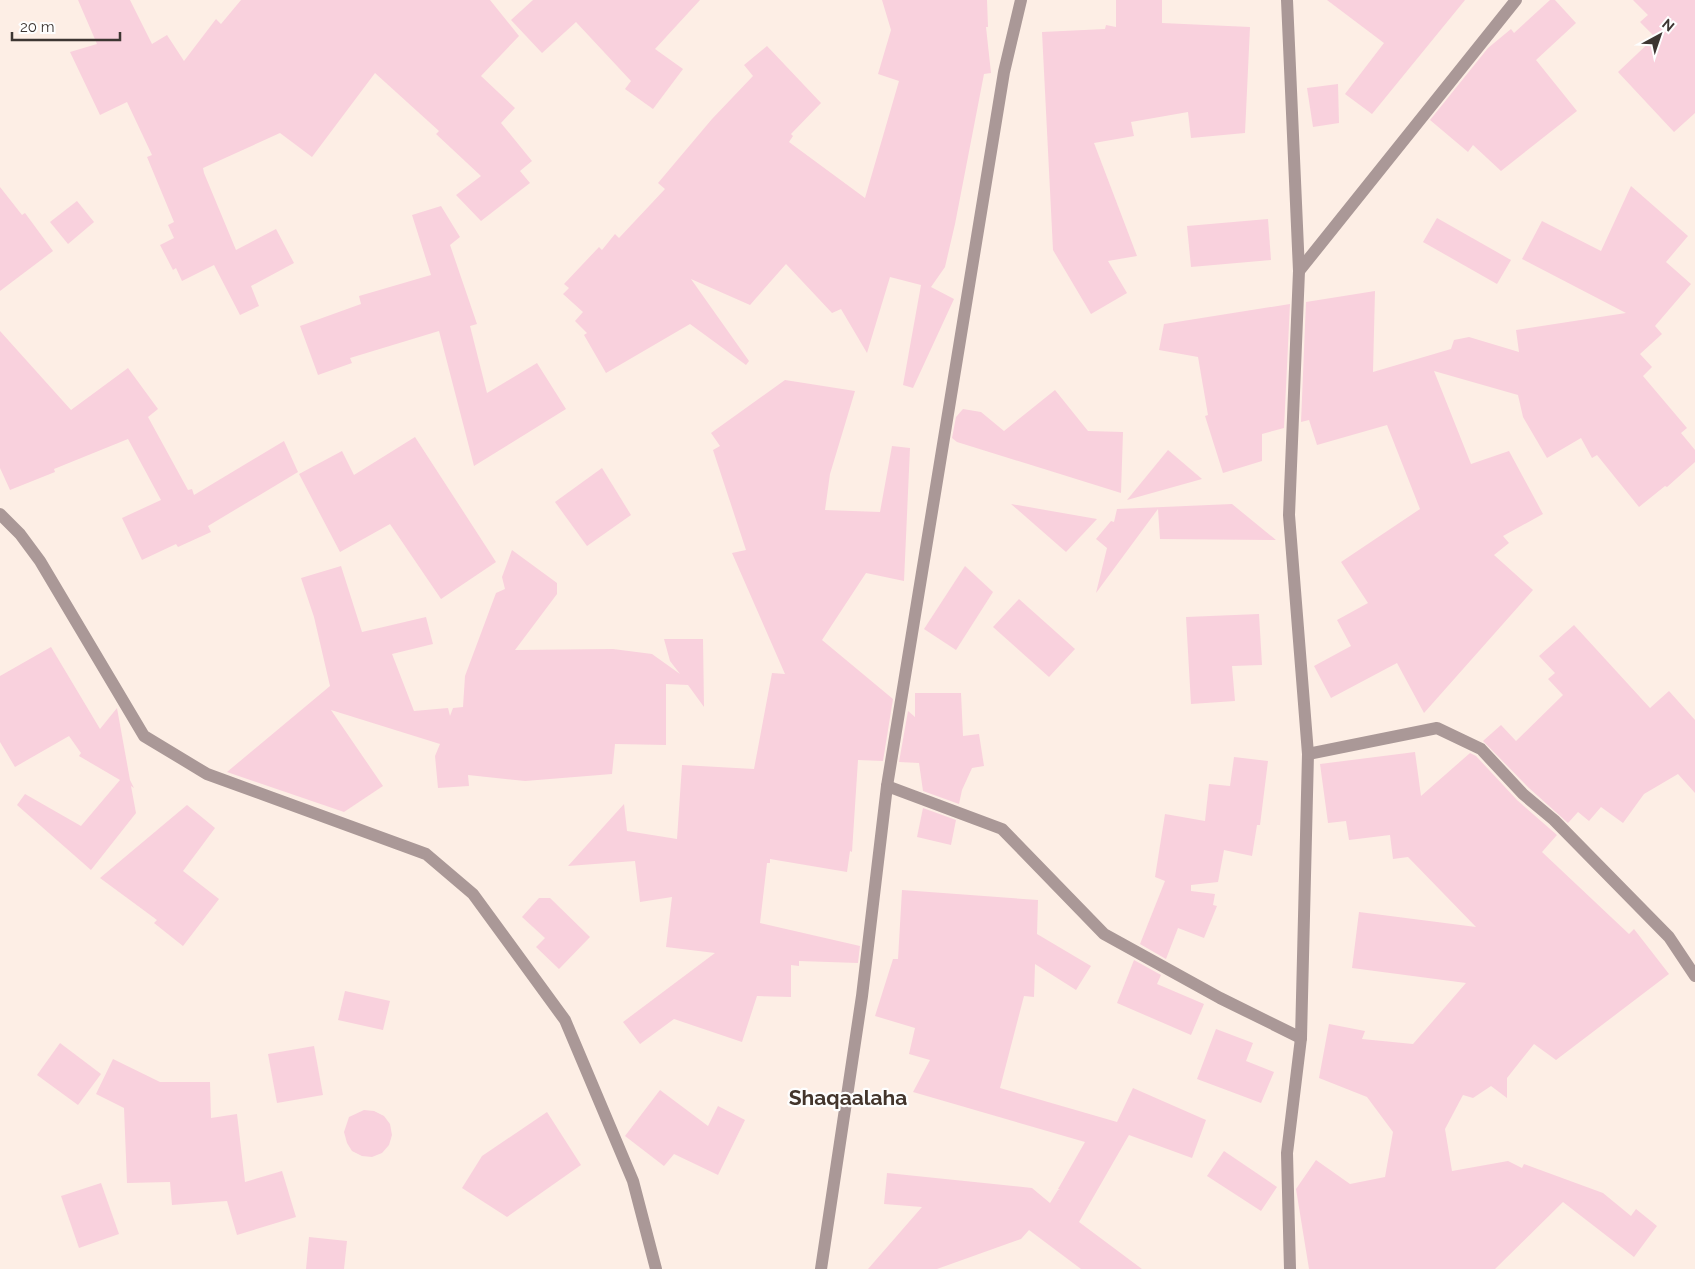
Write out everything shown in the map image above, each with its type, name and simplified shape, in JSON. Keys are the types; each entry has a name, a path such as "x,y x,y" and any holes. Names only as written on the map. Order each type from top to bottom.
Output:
{"street":[{"path":"821,1269 862,996 887,786 1004,72 1021,0"},
{"path":"1287,0 1299,271 1289,515 1308,754 1301,1038 1287,1153 1290,1269"},
{"path":"1299,271 1516,0"},
{"path":"0,514 20,534 40,561 144,736 207,774 426,854 473,894 565,1020 633,1181 656,1269"},
{"path":"1308,754 1437,728 1481,749 1523,794 1554,820 1669,937 1695,976"},
{"path":"887,786 1002,829 1104,934 1220,998 1301,1038"}],"building":[{"path":"78,0 130,0 152,44 167,35 184,61 216,19 221,24 241,0 490,0 519,36 481,76 515,108 501,123 532,161 520,171 530,183 481,221 456,195 481,176 436,134 439,131 375,73 312,157 280,133 203,168 236,250 276,229 294,263 251,286 259,306 240,315 214,265 182,281 176,268 173,270 160,245 174,238 168,225 174,222 147,157 152,155 127,102 100,115 70,52 97,44"},
{"path":"533,0 700,0 655,49 683,69 653,109 625,89 631,81 576,22 542,53 511,20"},
{"path":"882,0 987,0 988,27 986,27 991,73 984,74 945,267 931,287 954,299 913,388 903,385 921,285 890,277 867,353 841,309 832,313 786,264 750,305 691,279 749,361 746,365 690,324 606,373 584,335 587,333 575,321 583,312 563,294 569,288 564,284 599,247 602,250 615,234 619,238 665,189 658,183 712,119 753,76 744,65 767,46 821,103 791,134 793,136 789,142 865,198 899,81 878,74 891,30"},
{"path":"1116,0 1162,0 1162,23 1250,27 1245,133 1191,138 1188,112 1131,122 1134,136 1094,143 1137,256 1108,261 1127,293 1091,314 1053,250 1042,32 1105,29 1106,25 1116,27"},
{"path":"1327,0 1465,0 1372,114 1345,94 1384,43"},
{"path":"1550,0 1555,0 1576,23 1536,60 1577,111 1501,171 1473,145 1468,152 1430,120 1488,48 1511,29 1514,33"},
{"path":"1633,0 1695,0 1695,113 1674,132 1618,72 1655,37 1640,22 1648,15"},
{"path":"1338,84 1339,123 1313,127 1307,88"},
{"path":"1631,186 1688,236 1666,262 1691,284 1655,326 1662,334 1640,354 1652,367 1643,376 1687,428 1681,433 1695,450 1695,462 1667,487 1665,486 1639,507 1597,455 1592,458 1581,438 1547,458 1523,417 1518,395 1434,371 1471,464 1509,451 1543,514 1503,536 1509,543 1494,555 1533,590 1424,713 1397,663 1331,698 1314,666 1351,646 1337,620 1368,603 1341,562 1420,509 1387,425 1317,445 1309,420 1301,422 1306,302 1375,291 1373,372 1451,349 1454,340 1469,337 1519,352 1516,330 1626,313 1522,259 1542,221 1601,251"},
{"path":"0,187 22,215 25,213 53,251 0,291"},
{"path":"77,201 94,222 68,244 50,222"},
{"path":"441,206 460,237 450,245 477,324 470,326 487,393 537,363 566,409 474,466 439,331 350,358 352,363 318,375 300,326 361,304 359,296 431,275 412,215"},
{"path":"1437,218 1511,260 1497,284 1423,242"},
{"path":"1268,219 1271,260 1191,267 1187,226"},
{"path":"1290,304 1284,428 1262,434 1262,461 1223,473 1205,416 1208,415 1198,357 1159,350 1164,324"},
{"path":"0,331 71,410 128,368 158,409 148,417 188,490 192,489 194,495 284,441 298,472 208,526 211,532 178,547 176,544 142,560 122,518 161,500 128,439 54,469 55,472 10,490 0,468"},
{"path":"785,380 855,391 830,474 825,510 880,512 892,446 910,448 904,581 866,573 822,640 893,699 883,761 858,760 852,852 850,851 847,872 770,859 770,863 767,863 760,923 860,946 858,963 799,961 799,966 791,965 791,997 757,996 742,1042 674,1019 640,1044 623,1022 715,953 666,947 672,897 640,902 635,861 568,866 624,804 627,831 677,839 682,765 754,769 772,673 785,674 732,553 746,550 713,450 720,446 711,433"},
{"path":"1055,390 1088,431 1123,432 1121,493 957,442 952,438 956,417 963,409 981,412 1004,431"},
{"path":"415,437 496,562 441,599 390,524 340,552 299,474 342,451 354,475"},
{"path":"1168,450 1202,479 1127,500"},
{"path":"602,468 631,515 587,546 555,502"},
{"path":"1011,504 1097,519 1066,552"},
{"path":"1232,504 1276,540 1160,539 1158,509 1096,593 1107,548 1096,539 1111,521 1114,522 1117,509"},
{"path":"512,550 557,583 557,594 515,650 613,649 652,654 680,674 670,661 664,639 703,639 704,707 688,685 666,684 666,745 615,744 612,774 525,781 468,775 469,786 438,788 435,756 440,744 331,710 383,786 344,812 227,772 330,686 314,617 301,578 341,566 362,632 426,617 433,644 392,654 414,711 448,708 450,716 453,708 463,707 465,676 496,593 505,589 502,577"},
{"path":"965,566 993,592 956,650 924,629"},
{"path":"1019,599 1075,649 1049,677 993,627"},
{"path":"1259,614 1262,665 1232,666 1235,701 1191,704 1186,617"},
{"path":"1574,625 1650,708 1669,691 1695,720 1695,793 1678,774 1644,794 1623,823 1601,807 1589,821 1578,812 1568,823 1529,788 1483,741 1501,725 1516,741 1563,695 1548,679 1555,673 1539,656"},
{"path":"51,647 100,729 117,708 130,780 134,788 131,786 136,813 91,870 17,805 25,794 81,826 120,780 79,756 81,753 69,736 15,767 0,742 0,676"},
{"path":"915,693 961,693 963,736 979,734 984,766 972,768 962,790 959,804 923,791 919,763 899,762 908,711 915,717"},
{"path":"1415,752 1421,796 1470,753 1476,756 1517,800 1557,835 1542,852 1629,934 1634,929 1669,974 1556,1060 1534,1044 1507,1078 1507,1098 1491,1086 1473,1098 1463,1095 1445,1129 1452,1171 1508,1161 1522,1168 1524,1164 1603,1193 1631,1216 1636,1209 1657,1226 1634,1257 1563,1202 1495,1269 1309,1269 1296,1189 1316,1160 1350,1184 1385,1177 1393,1132 1367,1097 1319,1078 1329,1024 1365,1031 1362,1039 1413,1044 1466,983 1352,968 1359,912 1476,927 1408,857 1393,859 1390,835 1349,840 1346,821 1328,823 1320,764"},
{"path":"1234,757 1268,761 1260,825 1257,825 1252,856 1224,850 1218,882 1191,885 1191,891 1215,894 1213,905 1217,906 1204,938 1178,928 1166,959 1140,944 1165,881 1155,877 1165,814 1205,821 1209,784 1230,786"},
{"path":"187,805 215,828 183,871 219,899 183,946 154,923 157,920 100,878"},
{"path":"923,808 956,820 951,845 917,837"},
{"path":"902,890 1038,900 1037,934 1091,966 1076,990 1035,964 1034,997 1024,996 1000,1088 1117,1122 1133,1088 1206,1120 1192,1158 1129,1135 1079,1222 1142,1269 1081,1269 1029,1230 1021,1239 937,1269 868,1269 922,1207 884,1204 887,1173 1032,1188 1050,1203 1058,1190 1060,1190 1058,1189 1085,1142 913,1092 930,1060 909,1054 915,1028 875,1016 893,959 898,959"},
{"path":"539,898 550,898 590,937 559,969 536,947 545,938 522,917"},
{"path":"1134,960 1161,975 1157,984 1204,1004 1191,1035 1117,1003"},
{"path":"345,991 390,1001 383,1030 338,1020"},
{"path":"1216,1029 1253,1043 1246,1061 1274,1072 1261,1103 1197,1079"},
{"path":"60,1043 101,1074 78,1105 37,1075"},
{"path":"314,1046 323,1095 277,1103 268,1054"},
{"path":"113,1059 160,1082 210,1082 211,1118 237,1114 245,1182 282,1171 296,1217 237,1235 227,1201 172,1205 170,1182 127,1183 124,1108 96,1094"},
{"path":"660,1090 708,1126 718,1106 745,1120 718,1175 674,1154 664,1166 625,1136"},
{"path":"364,1110 374,1111 384,1116 390,1124 392,1135 389,1145 382,1153 372,1157 362,1156 352,1151 347,1143 344,1132 349,1117"},
{"path":"547,1112 581,1165 507,1217 462,1188 482,1156"},
{"path":"1224,1151 1277,1187 1261,1211 1207,1176"},
{"path":"101,1183 119,1234 79,1248 61,1196"},
{"path":"309,1237 347,1241 344,1269 306,1269"}],"district":[{"name":"Shaqaalaha","path":"848,1097"}]}
